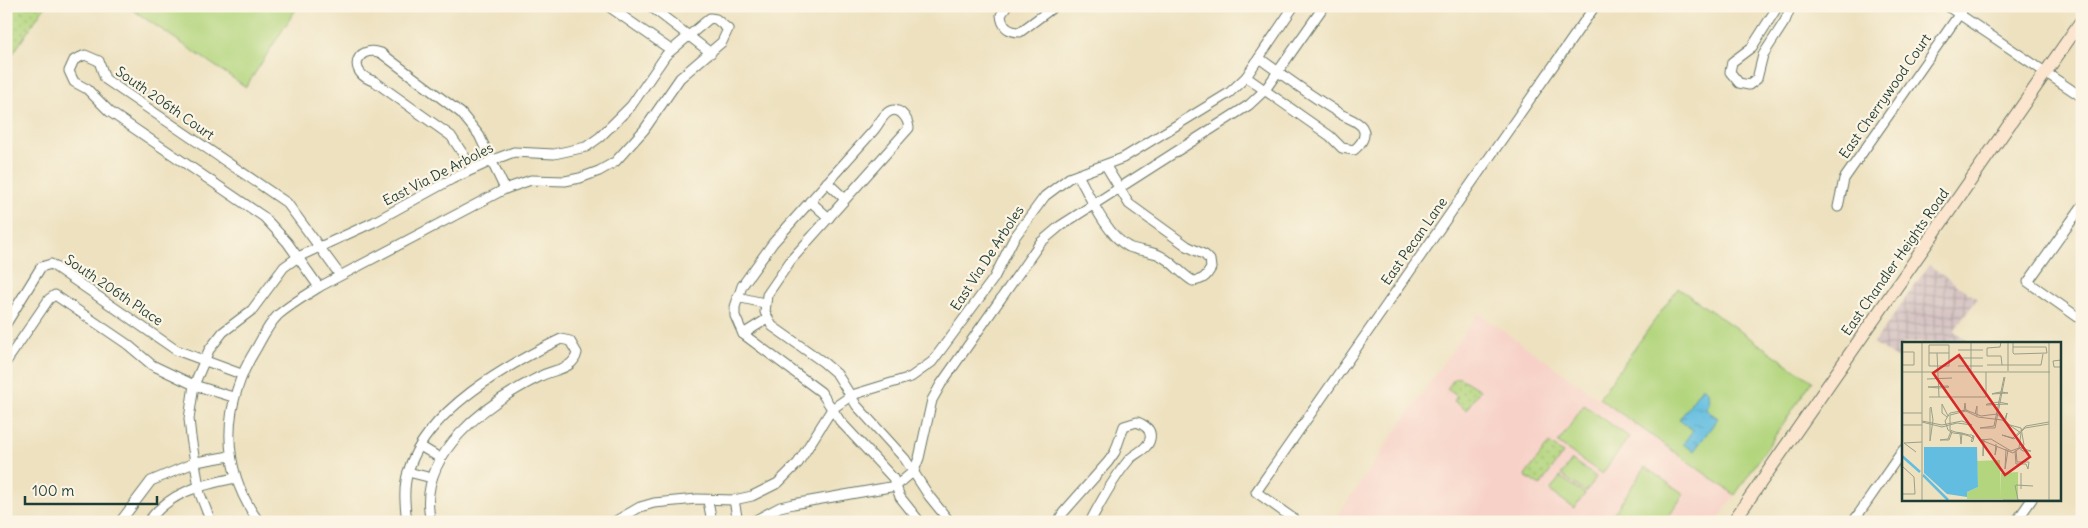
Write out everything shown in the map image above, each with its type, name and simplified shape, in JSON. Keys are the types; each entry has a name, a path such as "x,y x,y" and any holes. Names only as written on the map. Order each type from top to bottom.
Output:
{"main road":[{"name":"East Chandler Heights Road","path":"1733,522 2082,20"}],"street":[{"path":"608,6 671,50"},
{"path":"650,6 711,53"},
{"path":"1007,6 1001,16 1002,22 1006,28 1020,32 1055,6"},
{"name":"East Via De Arboles","path":"614,522 640,507 654,503 734,500 765,490 789,473 832,409 852,395 897,383 911,377 932,362 994,278 1014,238 1036,207 1056,186 1078,175 1106,166 1229,93 1246,77 1294,6"},
{"path":"752,522 780,507 792,504 896,486 914,470 919,458 929,407 941,384 1040,243 1060,226 1118,188 1236,115 1265,90 1324,6"},
{"name":"East Pecan Lane","path":"1298,522 1256,492 1595,6"},
{"path":"1779,6 1791,8 1785,22 1763,55 1757,79 1749,85 1739,83 1730,72 1732,62 1752,47 1779,6"},
{"path":"1947,6 1962,10 2082,97"},
{"name":"East Cherrywood Court","path":"1838,207 1844,179 1962,10"},
{"name":"East Via De Arboles","path":"211,522 198,486 189,420 194,385 204,360 222,332 252,310 284,267 298,257 374,222 492,160 514,152 554,154 586,147 600,137 630,106 671,50 710,18 723,24 728,29 726,36 711,53 680,78 644,130 615,162 599,172 580,178 565,181 530,180 505,189 340,275 291,304 276,317 241,374 233,396 228,425 230,456 235,478 259,522"},
{"path":"473,169 461,148 442,127 374,81 364,79 357,70 357,60 363,53 373,50 381,53 461,113 479,135 505,189"},
{"name":"South 206th Court","path":"298,257 279,232 264,217 110,112 87,88 74,82 69,71 74,60 85,55 92,56 99,61 105,79 280,197 296,213 320,247"},
{"path":"1246,77 1330,136 1342,148 1354,150 1362,141 1364,134 1362,127 1356,122 1341,115 1259,58"},
{"path":"920,522 900,497 894,478 840,421 821,392 813,384 743,334 735,316 737,297 773,243 887,112 897,110 908,121 909,128 791,260 771,288 764,303 767,320 772,326 831,368 852,395 857,406 905,458 926,492 950,522"},
{"path":"1078,175 1115,236 1129,247 1160,256 1193,281 1201,280 1207,275 1211,268 1210,260 1205,255 1187,246 1129,204 1106,166"},
{"path":"827,182 845,199"},
{"path":"810,201 829,218"},
{"path":"2082,206 2028,282 2082,320"},
{"path":"320,247 340,275"},
{"path":"298,257 319,287"},
{"name":"South 206th Place","path":"6,324 42,267 51,264 176,350 204,360"},
{"path":"6,362 49,299 55,295 126,344 152,365 194,385 233,396"},
{"path":"737,297 764,303"},
{"path":"743,334 767,320"},
{"path":"407,522 405,495 408,472 420,446 432,430 454,408 503,370 561,339 570,341 577,353 576,360 570,366 542,375 501,400 458,436 440,458 432,478 428,498 431,522"},
{"path":"204,360 241,374"},
{"path":"1058,522 1067,508 1116,452 1124,426 1137,422 1144,425 1150,432 1147,446 1127,462 1090,522"},
{"path":"420,446 440,458"},
{"path":"1853,522 1902,451"},
{"path":"120,522 151,481 196,462 230,456"},
{"path":"408,472 432,478"},
{"path":"148,522 163,504 198,486 235,478"},
{"path":"734,500 738,522"},
{"path":"2016,522 2031,500"},
{"path":"708,501 712,522"}],"shaded area":[{"path":"1929,265 1977,299 1954,331 1969,342 1902,342 1902,362 1874,343"},
{"path":"1478,313 1735,495 1716,522 1333,522"}],"green space":[{"path":"6,6 45,6 6,64"},
{"path":"127,6 298,6 246,87"},
{"path":"1678,288 1812,381 1735,495 1599,398"},
{"path":"1459,377 1480,390 1466,410 1454,401 1457,396 1447,389 1454,379"},
{"path":"1584,405 1629,437 1602,474 1558,443"},
{"path":"1549,443 1563,453 1540,486 1525,476"},
{"path":"1572,460 1596,477 1586,492 1561,475"},
{"path":"1645,467 1684,494 1665,522 1608,522"},
{"path":"1560,477 1585,494 1574,508 1550,491"}],"water":[{"path":"1702,387 1708,391 1709,404 1705,409 1718,418 1694,451 1683,444 1693,430 1679,420"}]}
